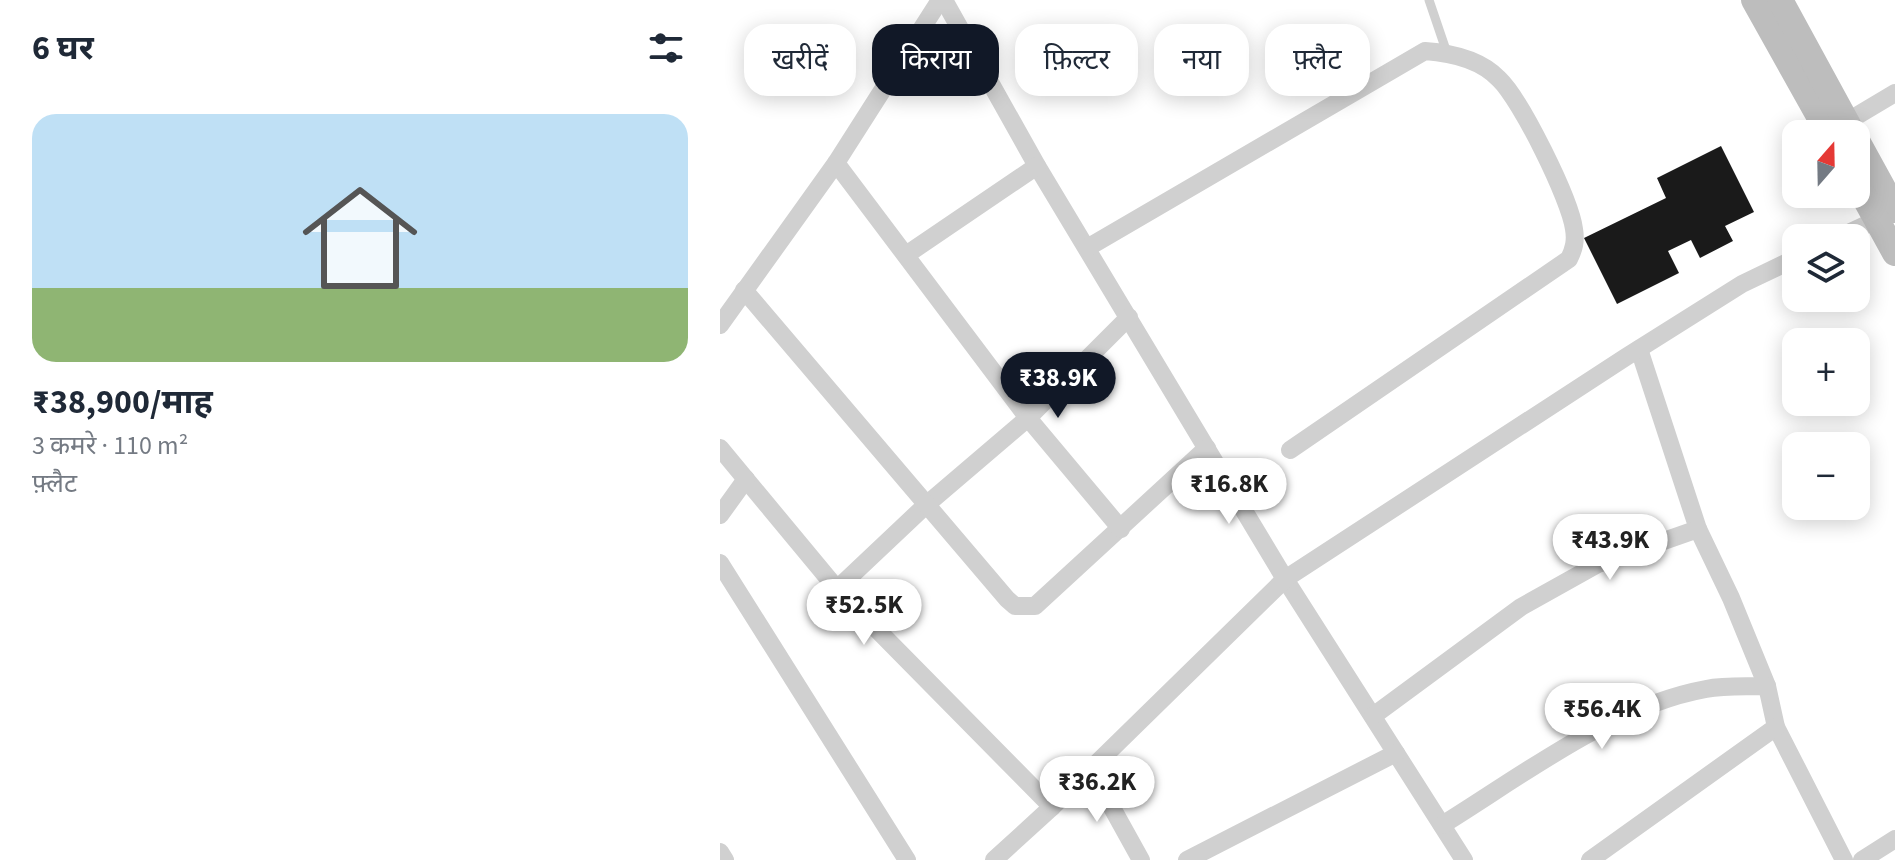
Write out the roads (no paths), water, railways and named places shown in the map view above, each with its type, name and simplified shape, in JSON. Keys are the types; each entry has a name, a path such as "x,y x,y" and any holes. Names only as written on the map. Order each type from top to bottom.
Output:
{"main road":[{"path":"1754,0 1835,120"},
{"path":"1780,0 1837,120"},
{"path":"1870,180 1889,214 1895,253"},
{"path":"1870,196 1889,214"}],"street":[{"path":"720,325 836,163 942,0 1037,166 1285,579 1464,860"},
{"path":"1087,248 1425,51 1447,53 1479,63 1501,80 1543,149 1574,227 1575,247 1569,259 1290,450"},
{"path":"1859,120 1895,93"},
{"path":"836,163 1028,418 1121,529"},
{"path":"906,255 1037,166"},
{"path":"1868,224 1889,214"},
{"path":"994,860 1285,579 1639,349 1742,284 1782,265"},
{"path":"744,290 1015,606 1035,606 1207,448"},
{"path":"837,589 926,505 1028,418 1129,317"},
{"path":"1639,349 1698,529 1731,598 1767,686 1776,727 1844,860"},
{"path":"720,448 837,589 1052,807"},
{"path":"720,515 746,479"},
{"path":"1373,716 1521,607 1598,564 1698,529"},
{"path":"720,563 907,860"},
{"path":"1442,825 1613,719 1658,701 1709,688 1767,686"},
{"path":"1590,860 1776,727"},
{"path":"1187,860 1396,753"},
{"path":"1090,768 1141,860"},
{"path":"1862,860 1895,839"},
{"path":"720,852 725,860"}],"lane":[{"path":"1429,0 1447,53"}]}
